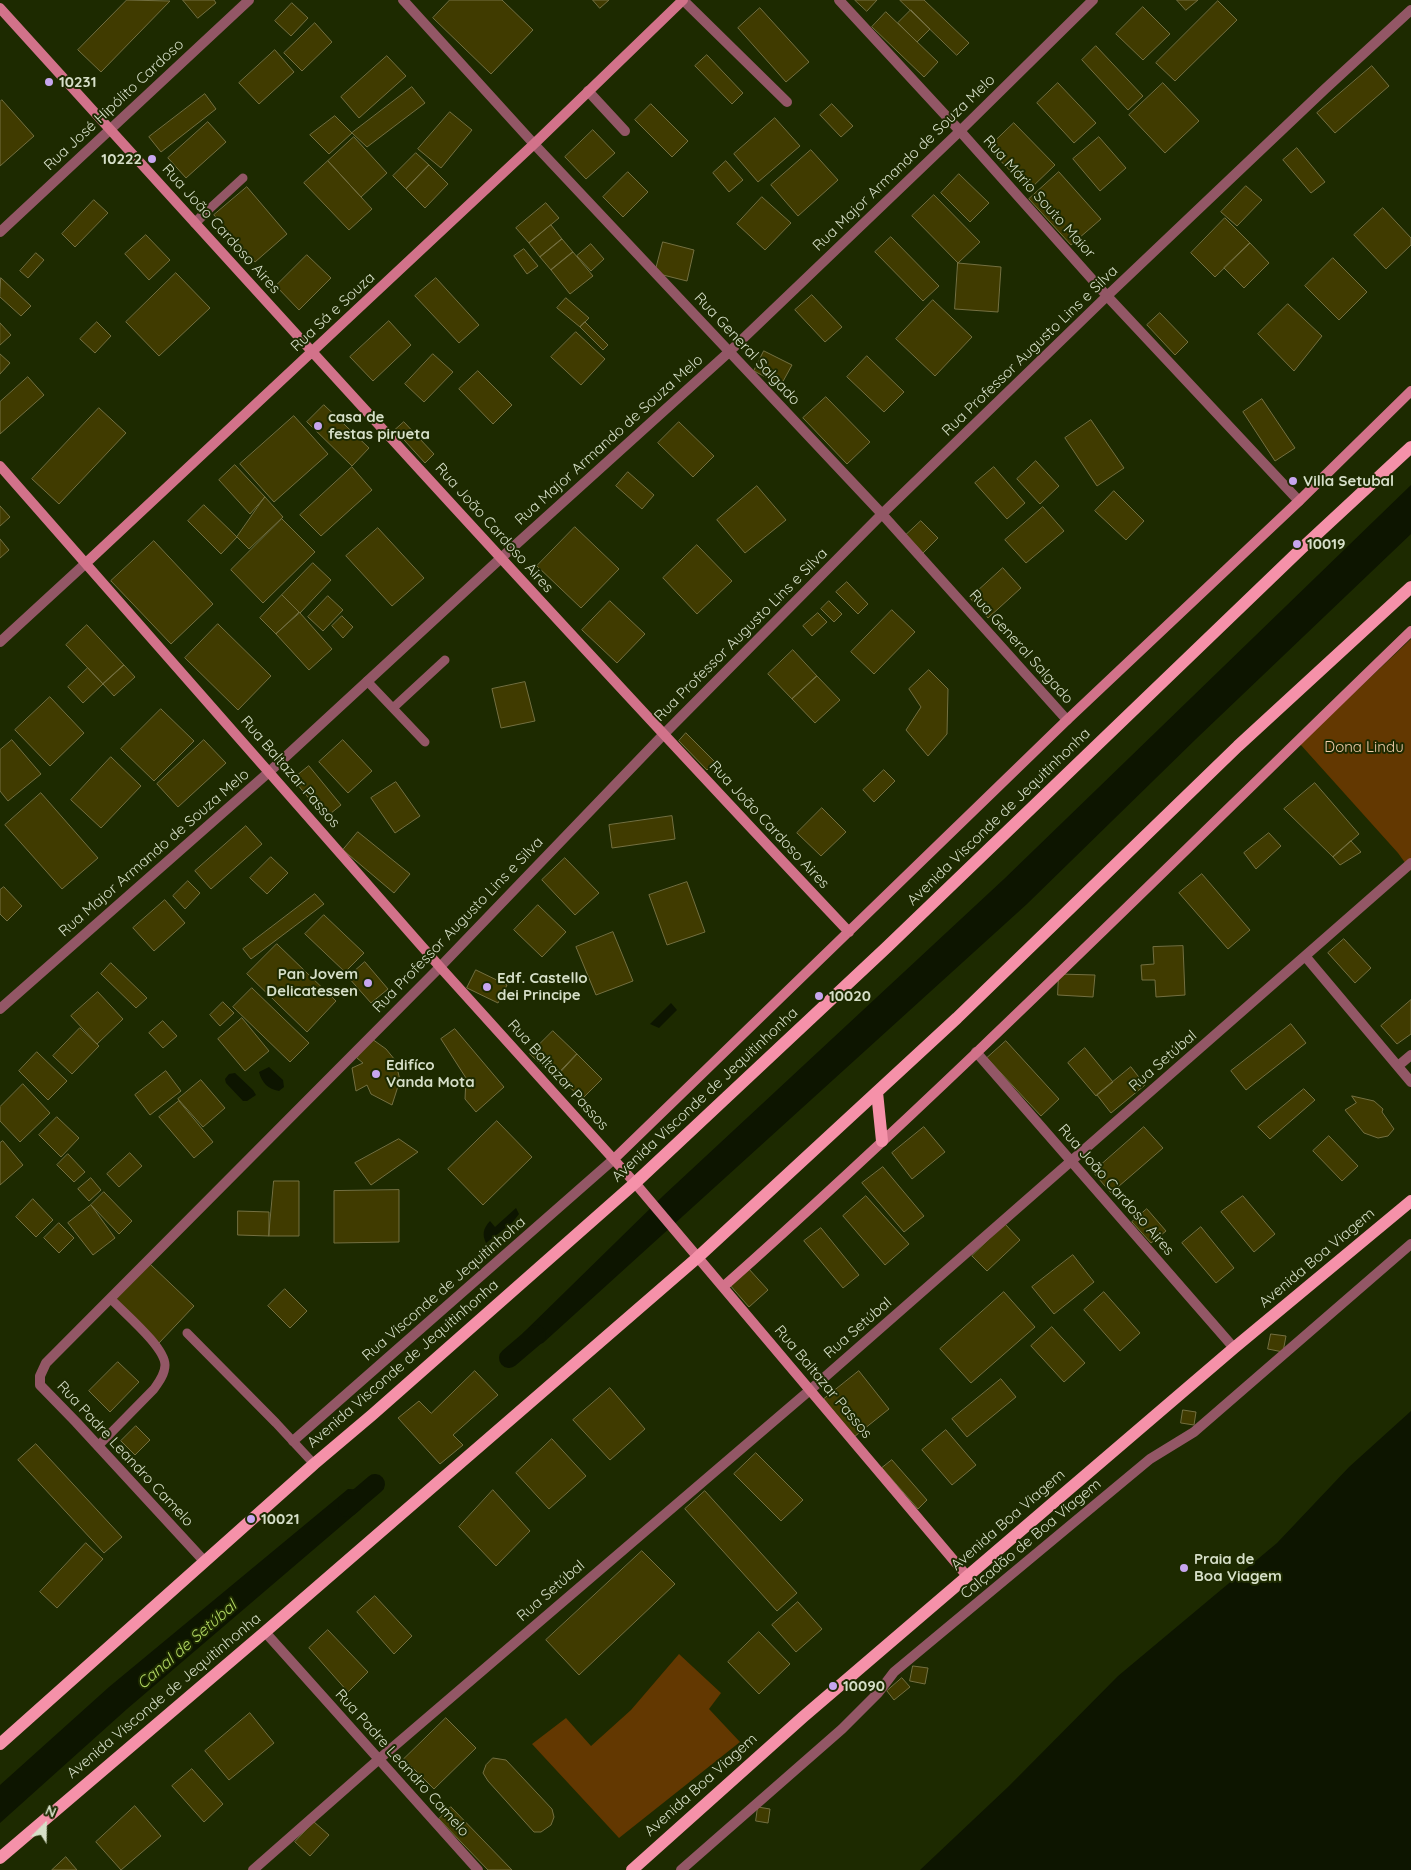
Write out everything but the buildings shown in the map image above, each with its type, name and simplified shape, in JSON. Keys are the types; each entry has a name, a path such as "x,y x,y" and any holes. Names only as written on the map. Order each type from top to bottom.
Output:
{"main road":[{"name":"Avenida Visconde de Jequitinhonha","path":"0,1744 314,1464 635,1183 887,947 1302,548 1411,447"},
{"name":"Avenida Visconde de Jequitinhonha","path":"0,1858 265,1632 697,1258 957,1018 1238,746 1411,586"},
{"path":"877,1092 882,1141"},
{"name":"Avenida Boa Viagem","path":"632,1870 775,1741 967,1576 1234,1348 1411,1201"}],"street":[{"name":"Rua José Hipólito Cardoso","path":"0,232 249,0"},
{"name":"Rua General Salgado","path":"403,0 534,144 882,514 1067,720"},
{"name":"Rua Sá e Souza","path":"0,642 86,564 534,144 683,0"},
{"path":"683,0 787,102"},
{"name":"Rua Mário Souto Maior","path":"839,0 1108,296 1299,501"},
{"name":"Rua Major Armando de Souza Melo","path":"0,1009 270,772 501,558 729,352 960,131 1093,0"},
{"name":"Rua João Cardoso Aires","path":"0,8 663,735 849,932"},
{"name":"Rua Professor Augusto Lins e Silva","path":"110,1299 440,967 663,735 882,514 1324,89 1411,10"},
{"path":"588,92 625,131"},
{"path":"195,223 205,213"},
{"name":"Avenida Visconde de Jequitinhonha","path":"614,1159 1067,720 1299,501 1411,391"},
{"name":"Rua Baltazar Passos","path":"0,466 440,967 635,1183 967,1576"},
{"path":"723,1287 820,1200 976,1052 1411,631"},
{"name":"Rua Setúbal","path":"253,1870 378,1760 810,1390 1411,863"},
{"path":"1306,956 1411,1082"},
{"name":"Rua João Cardoso Aires","path":"976,1052 1234,1348"},
{"path":"1398,1066 1411,1055"},
{"name":"Rua Visconde de Jequitinhoha","path":"293,1442 614,1159"},
{"name":"Calçadão de Boa Viagem","path":"681,1870 842,1729 878,1693 894,1672 1150,1459 1194,1432 1411,1244"},
{"name":"Rua Padre Leandro Camelo","path":"110,1299 46,1363 40,1376 40,1385 205,1562"},
{"name":"Rua Padre Leandro Camelo","path":"265,1632 478,1870"}],"lane":[{"path":"205,213 242,178"},
{"path":"392,708 445,660"},
{"path":"367,681 425,742"},
{"path":"98,1446 154,1389 161,1380 165,1365 160,1348 110,1299"},
{"path":"187,1333 314,1464"}],"green space":[{"name":"Dona Lindu","path":"1411,639 1411,871 1398,853 1300,744"},
{"path":"679,1654 721,1693 709,1709 740,1742 619,1838 532,1744 566,1718 591,1746 631,1710"}],"water":[{"path":"1411,485 1411,534 1196,739 1027,904 543,1343 516,1352 523,1333 663,1196 1004,879"},
{"path":"671,1003 677,1010 659,1028 650,1024"},
{"path":"269,1067 283,1080 284,1087 279,1091 269,1087 260,1076 259,1072"},
{"path":"235,1073 256,1095 247,1101 243,1101 226,1083 225,1079 229,1074"},
{"path":"516,1208 519,1214 512,1223 486,1243 484,1232 490,1221 495,1227"},
{"path":"1411,1411 1411,1870 920,1870 1009,1786 1118,1676 1277,1543 1349,1467"},
{"path":"348,1489 368,1490 361,1509 127,1709 0,1823 0,1785 109,1687"}],"waterway":[{"path":"509,1358 536,1335"},
{"name":"Canal de Setúbal","path":"348,1507 375,1484"}],"place":[{"name":"10231","path":"49,82"},
{"name":"10222","path":"152,159"},
{"name":"casa de festas pirueta","path":"318,426"},
{"name":"Villa Setubal","path":"1293,481"},
{"name":"10019","path":"1297,544"},
{"name":"Pan Jovem Delicatessen","path":"368,983"},
{"name":"Edf. Castello dei Principe","path":"487,987"},
{"name":"10020","path":"819,996"},
{"name":"Edifíco Vanda Mota","path":"376,1074"},
{"name":"10021","path":"251,1519"},
{"name":"Praia de Boa Viagem","path":"1184,1568"},
{"name":"10090","path":"833,1686"}]}
